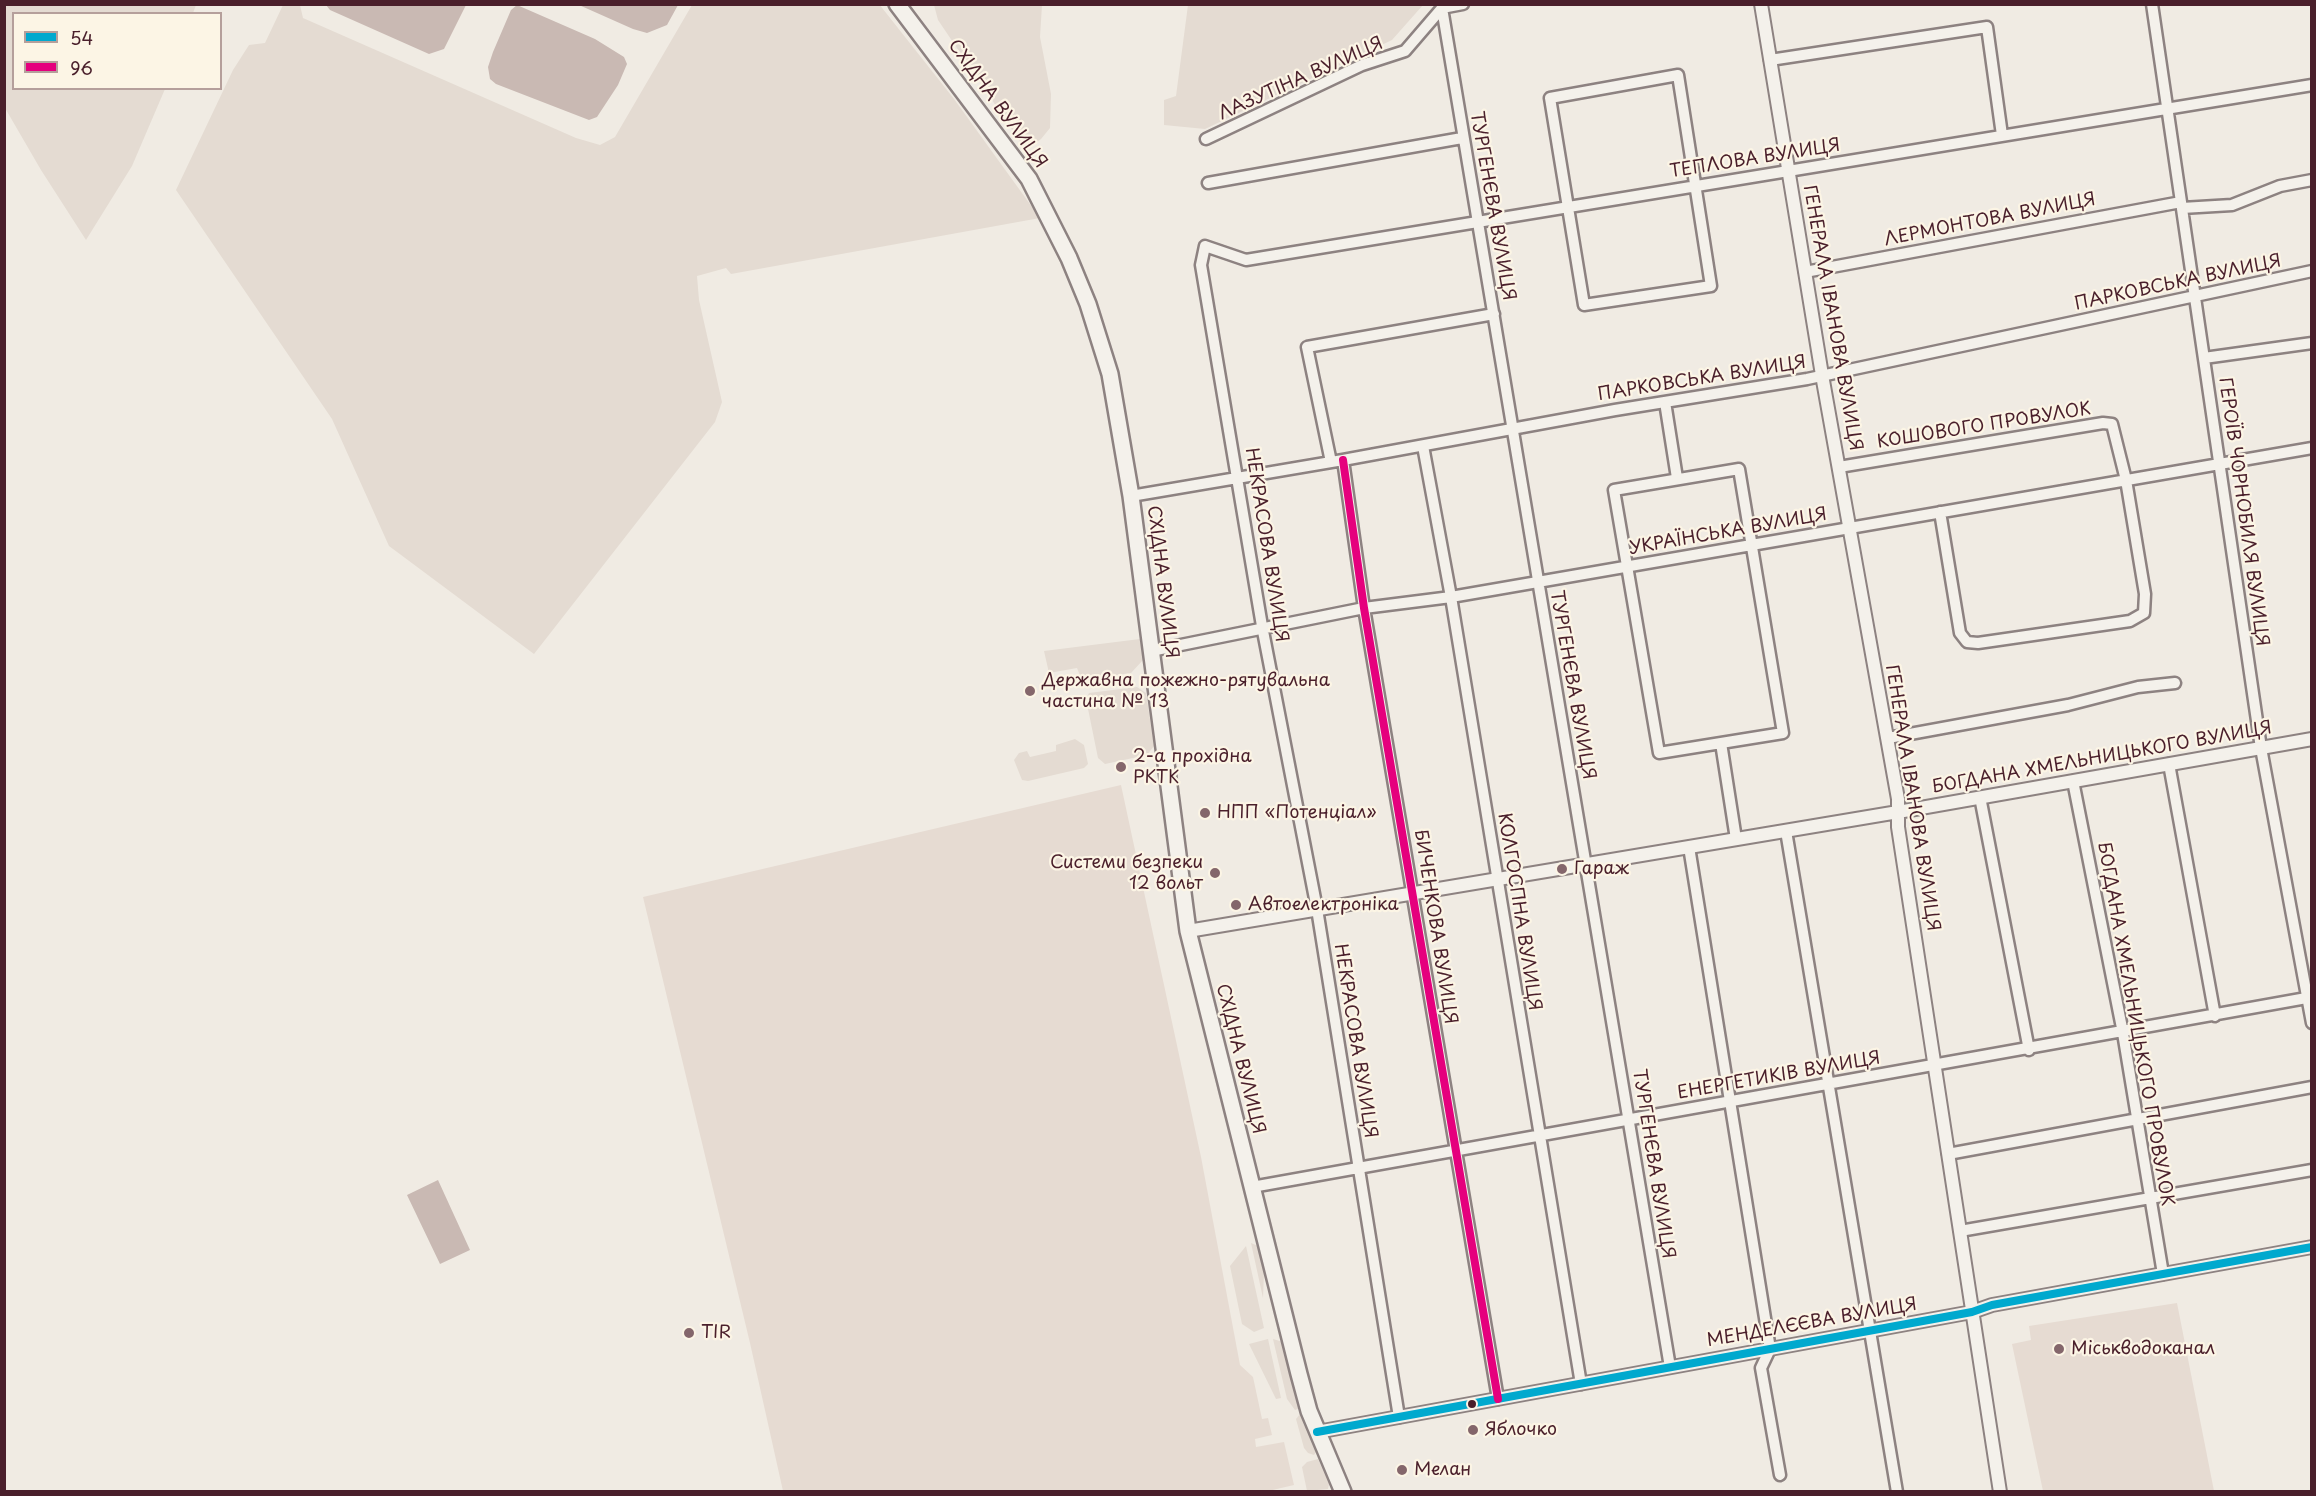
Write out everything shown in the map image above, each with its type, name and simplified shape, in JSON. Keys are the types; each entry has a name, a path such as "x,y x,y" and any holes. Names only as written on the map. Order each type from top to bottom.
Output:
{"main road":[{"name":"СХІДНА ВУЛИЦЯ","path":"897,4 1029,179 1053,223 1088,304 1110,374 1131,496 1188,931 1299,1374 1317,1432 1343,1491"}],"street":[{"path":"1442,8 1463,4"},
{"name":"ГЕНЕРАЛА ІВАНОВА ВУЛИЦЯ","path":"1761,4 1822,375 1888,738 1948,1154 2001,1491"},
{"name":"ГЕРОЇВ ЧОРНОБИЛЯ ВУЛИЦЯ","path":"2152,4 2261,748 2312,1023"},
{"name":"ТУРГЕНЄВА ВУЛИЦЯ","path":"1442,8 1670,1367"},
{"name":"ЛАЗУТІНА ВУЛИЦЯ","path":"1206,139 1362,65 1405,51 1442,8"},
{"path":"1770,60 1987,27 2002,135"},
{"path":"1678,75 1711,286 1584,305 1568,205 1550,98 1678,75"},
{"name":"ТЕПЛОВА ВУЛИЦЯ","path":"1205,246 1246,260 1695,184 1789,172 2312,85"},
{"path":"1208,183 1462,138"},
{"name":"ЛЕРМОНТОВА ВУЛИЦЯ","path":"1805,272 2181,205 2232,205 2280,186 2312,180"},
{"name":"НЕКРАСОВА ВУЛИЦЯ","path":"1205,246 1201,265 1239,477 1262,626 1317,909 1399,1417"},
{"name":"ПАРКОВСЬКА ВУЛИЦЯ","path":"1131,496 1822,375 2312,271"},
{"name":"БИЧЕНКОВА ВУЛИЦЯ","path":"1494,314 1307,347 1337,461 1364,608 1498,1399"},
{"path":"2204,358 2312,343"},
{"path":"1665,402 1677,478"},
{"name":"КОШОВОГО ПРОВУЛОК","path":"1839,466 2103,423 2112,424 2126,480 2145,594 2144,613 2130,621 1978,643 1967,642 1960,633 1940,512"},
{"name":"КОЛГОСПНА ВУЛИЦЯ","path":"1423,446 1451,597 1581,1384"},
{"name":"УКРАЇНСЬКА ВУЛИЦЯ","path":"1151,651 1262,626 1364,608 1451,597 2312,448"},
{"path":"1739,469 1783,733 1659,753 1629,566 1614,490 1677,478 1739,469"},
{"path":"1888,738 2068,705 2138,687 2175,683"},
{"name":"БОГДАНА ХМЕЛЬНИЦЬКОГО ВУЛИЦЯ","path":"1188,931 1898,812 2312,739"},
{"path":"1721,743 1736,839"},
{"path":"2169,764 2215,1016"},
{"name":"БОГДАНА ХМЕЛЬНИЦЬКОГО ПРОВУЛОК","path":"2073,781 2123,1033 2163,1274"},
{"path":"1980,797 2029,1050"},
{"path":"1786,831 1897,1491"},
{"path":"1689,847 1770,1349 1761,1368 1780,1475"},
{"name":"ЕНЕРГЕТИКІВ ВУЛИЦЯ","path":"1252,1187 2029,1050 2309,998"},
{"path":"1948,1154 2312,1087"},
{"path":"1960,1231 2312,1170"},
{"name":"МЕНДЕЛЄЄВА ВУЛИЦЯ","path":"1317,1432 2312,1247"}],"shaded area":[{"path":"879,4 954,99 1040,218 731,274 726,268 697,276 699,300 722,402 715,422 534,654 389,546 332,419 176,190 233,70 249,45 265,43 283,5 300,5 303,18 576,138 600,145 615,137 692,5"},
{"path":"1188,4 1423,5 1392,40 1205,129 1164,125 1164,100 1176,96"},
{"path":"4,5 196,5 193,12 12,12 12,90 165,90 132,166 86,240 5,108"},
{"path":"326,5 466,5 444,49 429,54 330,10"},
{"path":"517,5 595,39 624,57 627,64 618,85 597,117 589,120 496,84 490,79 488,67 493,52 511,10"},
{"path":"579,5 678,5 667,25 647,33"},
{"path":"934,5 1042,5 1040,37 1051,94 1050,128 1032,146 1021,143 938,20"},
{"path":"1140,639 1143,660 1131,673 1087,679 1081,678 1077,668 1049,673 1044,651"},
{"path":"1137,687 1146,693 1154,746 1147,755 1105,764 1098,758 1086,699 1089,693"},
{"path":"1075,739 1084,745 1088,764 1084,768 1028,781 1022,780 1014,760 1019,753 1027,751 1030,757 1056,751 1056,745"},
{"path":"1121,785 1201,1157 1240,1365 1253,1377 1262,1419 1268,1418 1272,1435 1255,1439 1256,1447 1284,1442 1294,1485 1264,1492 783,1491 750,1343 643,897"},
{"path":"438,1180 470,1250 440,1264 407,1195"},
{"path":"1251,1243 1258,1246 1264,1272 1263,1298"},
{"path":"1246,1246 1264,1328 1254,1332 1242,1324 1230,1266"},
{"path":"2177,1303 2214,1491 2043,1491 2012,1344 2031,1340 2029,1326"},
{"path":"1268,1339 1281,1398 1276,1399 1249,1344"},
{"path":"1273,1339 1283,1342 1300,1408 1295,1410 1287,1399"},
{"path":"1300,1414 1304,1415 1316,1452 1314,1455 1308,1453 1304,1448 1296,1419"},
{"path":"1318,1459 1329,1484 1328,1489 1307,1491 1302,1467 1307,1462"}],"transit line":[{"name":"96","path":"1343,460 1364,608 1498,1399"},
{"name":"54","path":"1317,1432 2312,1247"}],"place":[{"name":"Державна пожежно-рятувальна частина № 13","path":"1030,691"},
{"name":"2-а прохідна РКТК","path":"1121,767"},
{"name":"НПП «Потенціал»","path":"1205,813"},
{"name":"Гараж","path":"1562,869"},
{"name":"Системи безпеки 12 вольт","path":"1215,873"},
{"name":"Автоелектроніка","path":"1236,905"},
{"name":"TIR","path":"689,1333"},
{"name":"Міськводоканал","path":"2059,1349"},
{"name":"Яблочко","path":"1473,1430"},
{"name":"Мелан","path":"1402,1470"}]}
